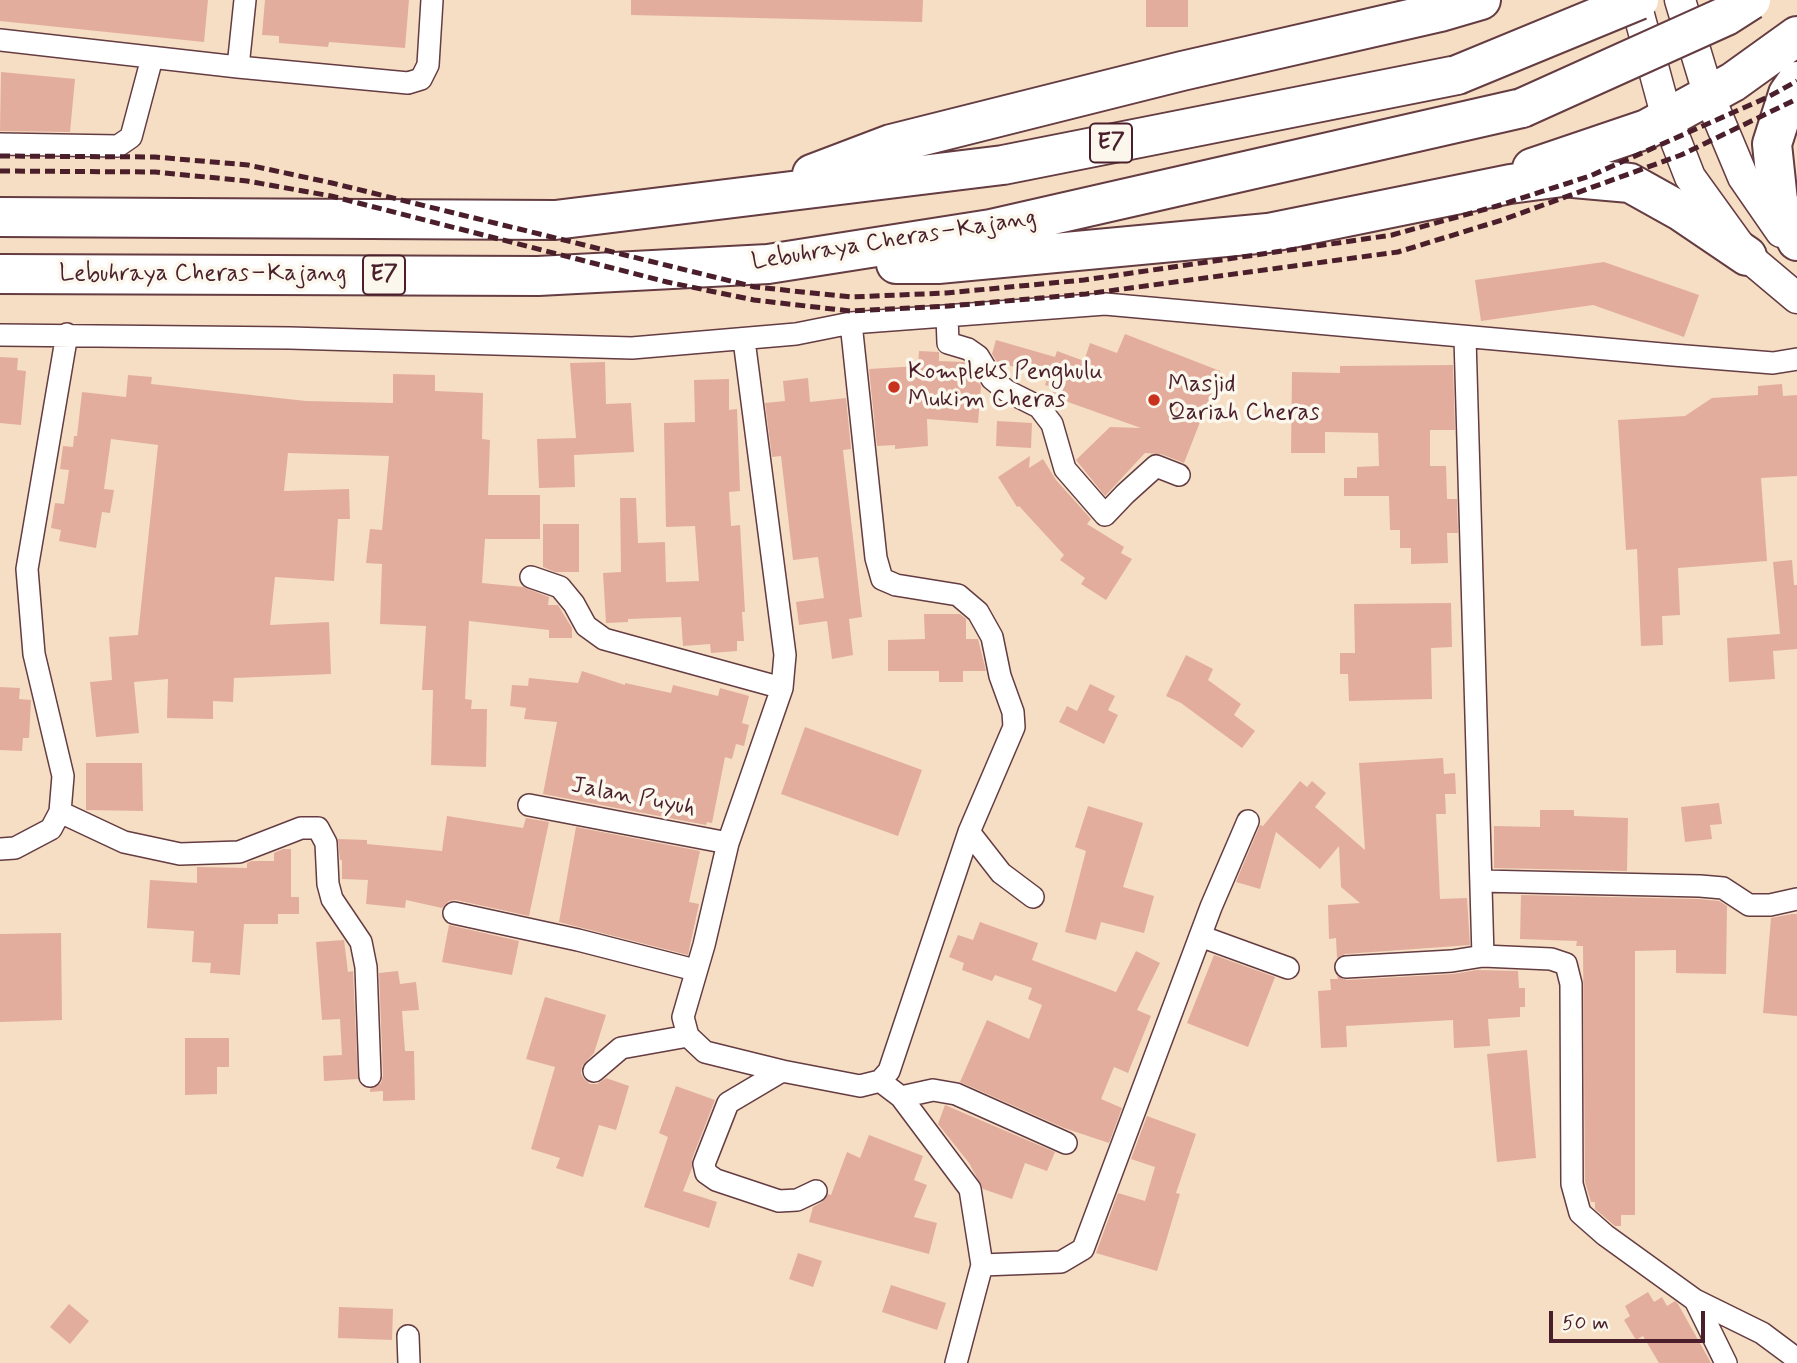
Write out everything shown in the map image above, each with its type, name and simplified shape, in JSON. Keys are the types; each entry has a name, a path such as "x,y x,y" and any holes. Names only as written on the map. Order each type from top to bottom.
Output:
{"highway":[{"path":"761,194 891,144 1181,71 1481,0"},
{"name":"E7","path":"0,217 555,220 1003,165 1457,75 1637,0"},
{"name":"Lebuhraya Cheras–Kajang","path":"0,274 538,276 768,264 991,229 1522,108 1682,37 1726,16 1751,0"},
{"path":"1446,197 1647,129 1733,82 1797,36"},
{"path":"1797,81 1788,94 1772,144 1778,201 1797,241"},
{"path":"768,264 939,264 1256,234 1562,177 1630,183 1682,212 1747,256"}],"main road":[{"path":"1637,0 1667,118 1690,177 1747,256 1797,298"},
{"path":"1681,0 1709,96 1743,177 1779,230 1797,251"}],"street":[{"path":"237,67 245,0"},
{"path":"0,40 408,83 421,79 428,65 432,0"},
{"path":"0,144 118,146 131,137 152,58"},
{"path":"0,335 66,334 632,348 744,340 796,334 850,323 1105,304 1465,338 1773,363 1797,369"},
{"path":"947,316 948,343 968,349 978,356 992,379 1007,391 1039,407 1052,424 1065,469 1105,515 1156,467 1180,475"},
{"path":"744,340 786,655 782,688 728,843 704,945 683,1017 688,1037 705,1052 860,1086 880,1081 889,1071 969,832 1014,727 1013,712 1000,676 992,637 978,612 958,594 896,586 882,579 876,558 850,323"},
{"path":"0,849 15,848 51,829 60,812 63,776 34,654 27,569 66,334"},
{"path":"1465,338 1483,956"},
{"path":"1773,363 1797,359"},
{"path":"531,577 560,587 574,604 586,626 604,639 782,688"},
{"name":"Jalan Puyuh","path":"529,805 728,843"},
{"path":"60,812 124,842 180,854 239,852 301,828 318,828 326,843 328,884 332,899 361,942 366,967 370,1076"},
{"path":"982,1265 1061,1262 1083,1249 1200,936 1248,821"},
{"path":"969,832 1002,873 1033,897"},
{"path":"1481,881 1723,888 1749,905 1770,905 1797,899"},
{"path":"454,913 578,940 695,970"},
{"path":"1200,936 1288,968"},
{"path":"1346,967 1451,961 1483,956 1550,958 1566,964 1571,984 1572,1184 1580,1213 1605,1235 1695,1300 1762,1333 1797,1360"},
{"path":"594,1071 621,1048 688,1037"},
{"path":"782,1071 728,1103 704,1164 706,1173 716,1180 779,1201 797,1200 816,1191"},
{"path":"880,1081 901,1097 970,1189 982,1265 956,1363"},
{"path":"901,1097 933,1090 956,1094 1066,1143"},
{"path":"1695,1300 1726,1363"},
{"path":"408,1336 409,1363"}],"building":[{"path":"0,0 208,0 204,42 0,21"},
{"path":"265,0 409,0 405,48 329,42 328,47 279,43 279,36 262,35"},
{"path":"631,0 923,0 922,22 631,15"},
{"path":"1146,0 1188,0 1188,27 1146,27"},
{"path":"1,72 75,79 70,132 0,131"},
{"path":"1604,262 1699,295 1684,337 1593,305 1481,321 1475,280"},
{"name":"Masjid Qariah Cheras","path":"1125,334 1220,371 1184,463 1161,454 1145,453 1105,496 1076,460 1110,427 1141,428 1051,396 1054,388 1045,385 1048,376 997,362 992,354 996,340 1055,357 1057,351 1084,361 1090,343 1117,353"},
{"path":"919,351 939,352 939,361 964,362 968,365 981,386 978,423 927,419 928,446 895,449 895,445 877,446 869,369 918,366"},
{"path":"0,357 18,358 17,370 26,371 21,425 0,423"},
{"path":"605,362 606,404 631,403 634,452 574,455 575,487 539,488 537,439 576,438 570,363"},
{"path":"1453,365 1455,430 1430,430 1430,466 1446,466 1447,499 1457,499 1458,533 1447,533 1448,563 1411,564 1411,548 1400,548 1400,530 1390,530 1389,496 1344,496 1344,478 1357,478 1357,467 1379,466 1378,433 1325,432 1325,453 1291,453 1292,372 1340,373 1340,366"},
{"path":"393,374 435,375 435,391 483,393 482,439 490,440 488,495 540,495 540,539 485,539 482,583 523,587 549,597 548,605 558,605 572,628 572,638 549,638 549,630 469,621 465,699 472,700 471,709 487,709 486,767 431,765 433,690 422,690 426,626 380,624 382,564 366,563 370,529 382,530 389,456 288,453 284,491 349,489 350,519 338,519 334,581 275,577 270,625 329,622 331,674 234,678 233,702 213,701 213,719 167,718 168,679 134,682 139,733 96,737 90,682 112,680 109,637 138,635 158,445 111,439 104,489 114,490 110,513 102,512 96,548 59,541 61,530 51,528 55,503 64,504 69,470 60,469 63,446 73,447 74,436 77,436 82,392 126,397 128,375 152,377 151,384 306,401 393,403"},
{"path":"808,378 810,402 846,398 851,449 843,450 862,617 849,619 853,655 832,659 827,621 799,625 796,602 824,598 818,557 793,560 781,456 772,457 765,403 785,401 783,381"},
{"path":"729,379 729,410 737,409 740,491 729,492 731,526 740,525 744,641 737,641 737,651 711,653 710,644 683,646 681,617 628,619 628,622 606,623 603,573 621,572 620,498 636,498 638,543 665,542 666,582 699,581 695,526 666,527 664,423 695,422 694,380"},
{"path":"1782,384 1783,396 1797,395 1797,476 1761,478 1767,561 1678,568 1680,615 1662,616 1663,645 1641,646 1637,549 1626,550 1618,420 1685,416 1712,398 1758,395 1758,386"},
{"path":"997,421 1032,423 1031,448 996,446"},
{"path":"1030,456 1029,468 1043,459 1056,480 1091,519 1087,524 1124,547 1121,553 1132,559 1106,600 1081,584 1085,578 1060,560 1064,555 1019,506 1017,507 998,477"},
{"path":"543,524 579,524 579,572 555,572 543,567"},
{"path":"1792,560 1794,585 1797,585 1797,649 1773,651 1775,679 1729,682 1727,638 1780,634 1773,562"},
{"path":"1451,603 1452,647 1431,648 1432,699 1349,701 1348,674 1340,674 1340,653 1355,653 1354,604"},
{"path":"924,614 960,614 966,619 966,639 978,639 986,671 963,671 963,682 939,682 939,671 888,671 888,640 925,639"},
{"path":"1186,655 1213,669 1208,680 1241,704 1234,715 1255,731 1242,748 1181,703 1166,696"},
{"path":"582,671 625,685 671,693 673,685 718,696 720,688 749,696 742,723 749,725 744,746 736,744 732,759 725,757 712,823 707,822 706,825 543,794 557,722 524,719 526,708 510,706 512,685 528,686 529,678 578,683"},
{"path":"1090,684 1115,696 1108,710 1118,715 1104,744 1059,722 1067,706 1077,711"},
{"path":"0,687 20,688 19,699 31,700 29,738 23,738 22,751 0,750"},
{"path":"805,727 922,770 898,836 781,794"},
{"path":"1443,758 1444,774 1455,773 1456,794 1445,794 1446,814 1436,814 1440,899 1467,898 1470,945 1345,954 1337,958 1336,938 1329,939 1328,905 1360,903 1341,887 1339,846 1320,869 1276,832 1260,889 1236,882 1260,825 1263,826 1300,781 1307,787 1312,781 1326,793 1315,807 1365,850 1359,763"},
{"path":"86,763 142,763 143,811 86,810"},
{"path":"1719,803 1722,824 1710,825 1712,839 1685,842 1681,807"},
{"path":"1088,806 1143,823 1123,887 1154,896 1144,933 1101,922 1096,940 1065,932 1086,851 1075,847"},
{"path":"1540,810 1574,810 1574,816 1628,818 1627,871 1494,868 1494,826 1540,827"},
{"path":"447,816 523,828 526,818 549,822 529,916 456,900 449,901 442,908 406,900 405,908 366,904 368,880 342,879 338,839 367,840 367,844 442,851"},
{"path":"576,827 700,851 689,902 699,904 688,955 559,922"},
{"path":"291,849 291,897 299,897 299,914 278,914 278,924 244,924 240,975 210,973 211,963 192,962 194,931 147,928 150,880 197,883 197,867 247,868 247,863 252,861 274,861 274,853"},
{"path":"1521,895 1699,899 1719,901 1727,906 1726,974 1676,973 1676,950 1635,951 1635,1215 1621,1215 1621,1226 1615,1226 1595,1209 1595,1202 1591,1202 1585,1182 1583,946 1576,946 1577,941 1520,939"},
{"path":"1797,914 1797,1016 1763,1013 1771,918"},
{"path":"980,922 1038,943 1032,960 1116,992 1136,951 1160,963 1137,1010 1151,1016 1128,1073 1114,1067 1101,1099 1122,1108 1109,1143 1064,1128 960,1082 987,1020 1029,1039 1042,1005 1028,999 1032,988 995,975 992,981 962,970 964,963 949,957 958,935 973,940"},
{"path":"449,925 519,941 512,975 442,962"},
{"path":"61,933 62,1020 0,1022 0,934"},
{"path":"344,940 348,972 353,971 358,1079 324,1081 323,1056 342,1055 340,1019 322,1020 316,942"},
{"path":"1214,955 1275,977 1248,1047 1187,1023"},
{"path":"1477,970 1518,971 1519,988 1525,988 1525,1007 1520,1007 1520,1017 1488,1019 1490,1046 1454,1048 1453,1020 1346,1026 1347,1047 1321,1048 1318,991 1331,990 1330,979 1338,979 1337,976 1347,980 1453,974"},
{"path":"398,971 400,984 416,982 419,1010 402,1011 405,1051 414,1051 415,1100 383,1101 383,1091 370,1092 370,1089 381,1083 383,1076 379,973"},
{"path":"545,997 606,1015 594,1053 582,1066 581,1074 590,1084 597,1084 606,1078 629,1086 616,1130 599,1125 583,1177 556,1168 560,1158 531,1149 555,1067 526,1059"},
{"path":"185,1038 229,1038 229,1067 217,1067 217,1094 185,1095"},
{"path":"1527,1050 1536,1158 1497,1162 1487,1054"},
{"path":"676,1086 715,1100 692,1159 692,1168 683,1191 717,1202 709,1228 644,1207 668,1137 659,1133"},
{"path":"945,1105 1055,1152 1047,1171 1025,1163 1012,1199 983,1189 969,1163 938,1124"},
{"path":"1147,1116 1196,1134 1176,1193 1180,1194 1157,1271 1096,1253 1118,1193 1145,1201 1155,1167 1131,1159"},
{"path":"869,1135 923,1156 914,1180 927,1185 914,1217 937,1223 929,1254 809,1222 813,1207 822,1202 828,1194 831,1195 847,1152 860,1158"},
{"path":"798,1253 822,1261 813,1287 789,1279"},
{"path":"891,1285 946,1303 937,1330 882,1312"},
{"path":"1648,1292 1654,1302 1662,1297 1667,1306 1675,1301 1678,1304 1711,1363 1659,1363 1643,1336 1636,1340 1624,1320 1630,1316 1625,1306"},
{"path":"69,1304 89,1321 70,1344 50,1327"},
{"path":"339,1307 393,1309 392,1340 338,1338"}],"railway":[{"path":"0,156 155,157 248,165 332,183 755,287 851,297 946,293 1084,280 1392,235 1497,206 1590,176 1768,97 1797,81"},
{"path":"0,171 155,172 247,181 331,196 667,282 754,300 850,311 949,306 1086,294 1398,252 1502,220 1681,155 1797,99"}],"place":[{"name":"Kompleks Penghulu Mukim Cheras","path":"894,387"},
{"name":"Masjid Qariah Cheras","path":"1154,400"}]}
